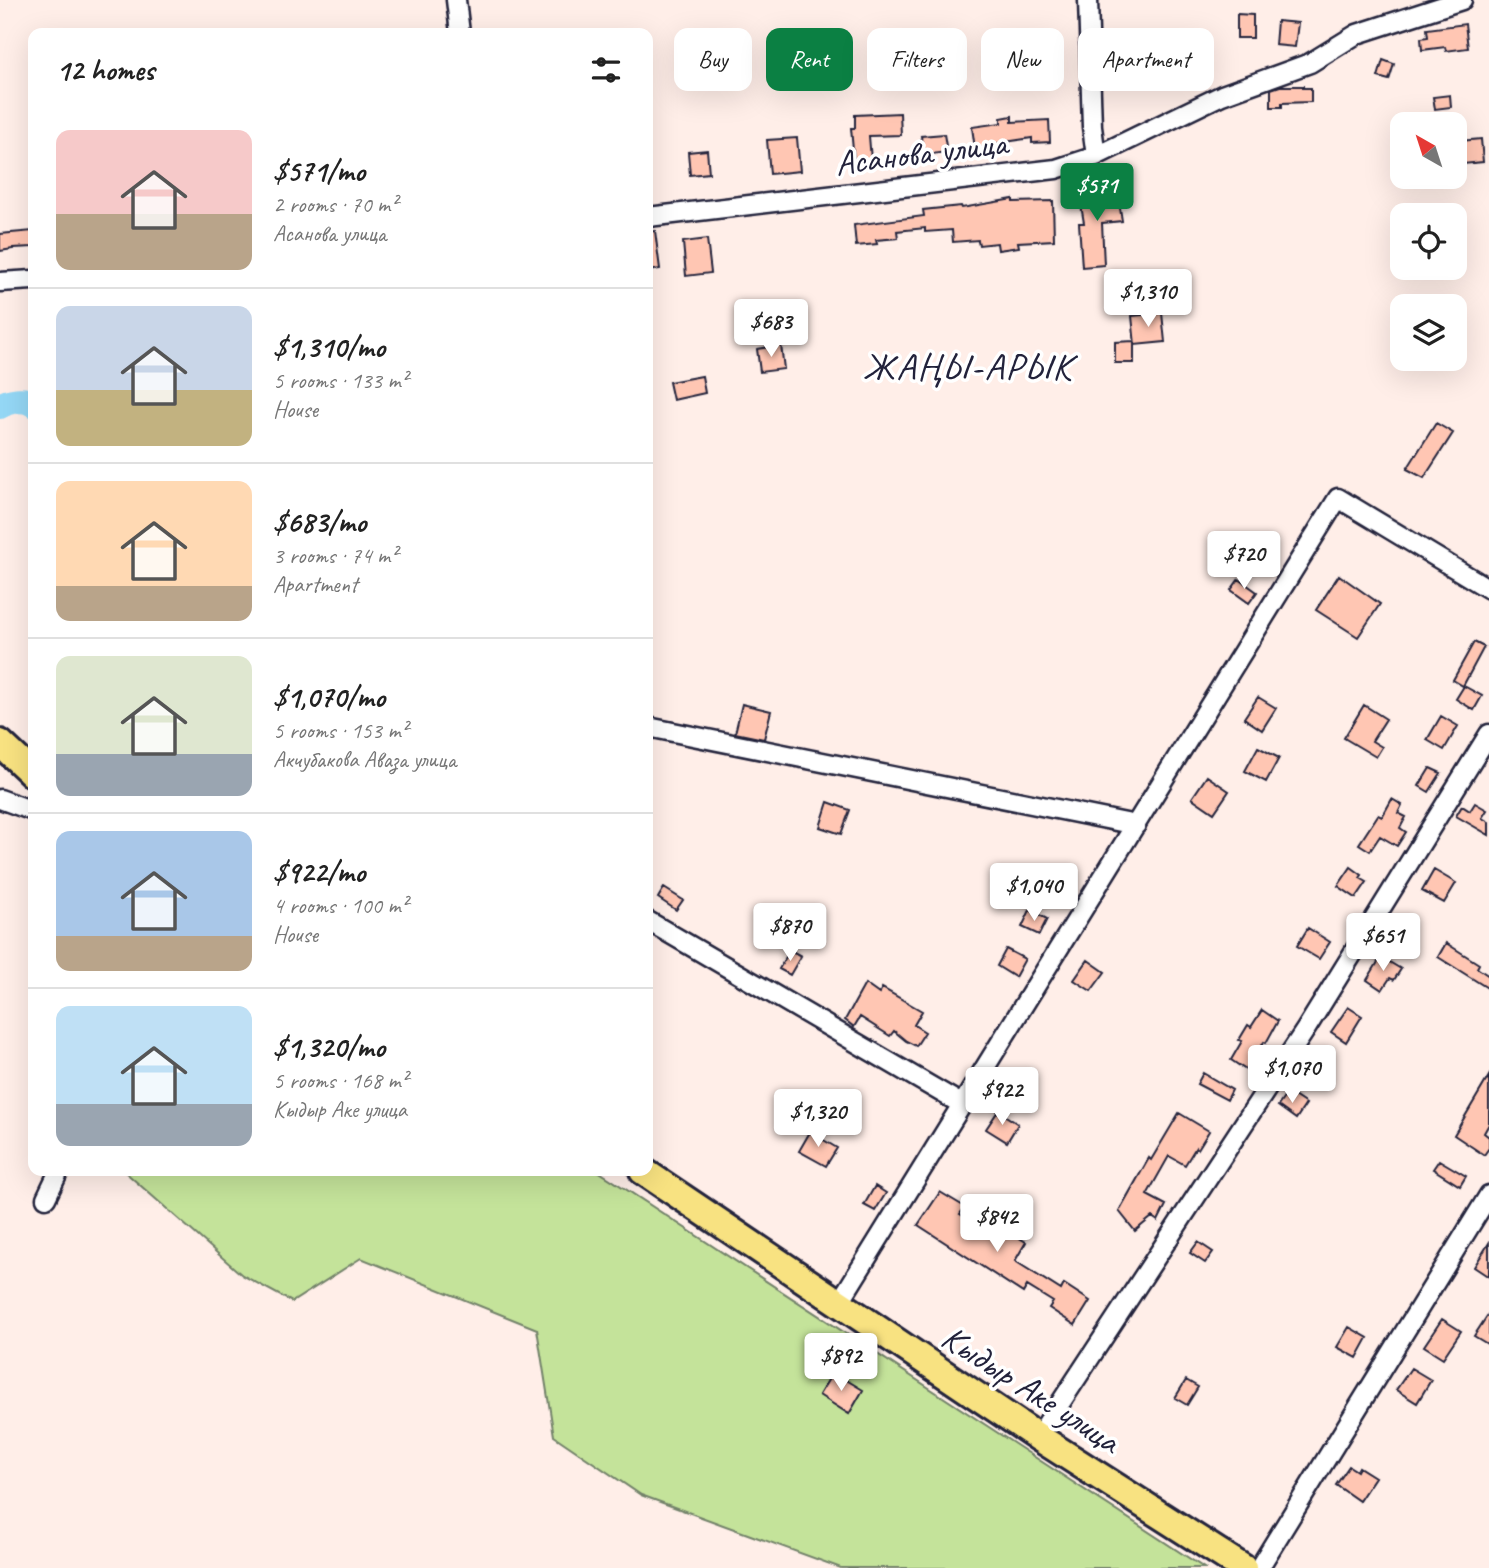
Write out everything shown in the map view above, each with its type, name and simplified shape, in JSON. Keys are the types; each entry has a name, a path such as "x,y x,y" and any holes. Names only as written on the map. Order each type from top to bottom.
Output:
{"highway":[{"path":"0,743 28,769"},
{"name":"Кыдыр Аке улица","path":"650,1176 1038,1437 1243,1568"}],"street":[{"path":"456,0 459,28"},
{"path":"1088,0 1092,127 1096,156"},
{"name":"Асанова улица","path":"653,216 1056,169 1096,156 1222,95 1310,63 1357,34 1462,0"},
{"path":"0,282 28,281"},
{"path":"839,1303 1338,498 1489,589"},
{"path":"653,728 1136,825"},
{"path":"1038,1437 1306,1029 1489,734"},
{"path":"0,799 28,809"},
{"path":"653,924 963,1105"},
{"path":"46,1198 57,1176"},
{"path":"1259,1568 1489,1195"}],"green space":[{"path":"130,1176 606,1176 1204,1568 841,1568 641,1495 554,1436 537,1329 361,1258 292,1302 242,1275"}],"building":[{"path":"1237,14 1253,15 1253,38 1237,38"},
{"path":"1277,21 1298,23 1295,47 1275,45"},
{"path":"1465,24 1468,48 1422,50 1421,38 1428,37 1427,29"},
{"path":"1383,60 1394,64 1389,80 1378,77"},
{"path":"1280,86 1311,88 1311,102 1282,103 1282,107 1271,107 1271,89"},
{"path":"1450,95 1451,107 1435,109 1433,97"},
{"path":"900,113 901,135 869,136 871,160 854,161 851,128 855,128 855,115"},
{"path":"1012,116 1012,122 1049,120 1050,142 1032,143 1032,138 975,149 972,127 1001,123 1001,118"},
{"path":"944,134 947,152 924,155 921,136"},
{"path":"797,138 800,171 770,174 767,140"},
{"path":"1481,139 1483,162 1467,164 1467,140"},
{"path":"707,150 709,173 690,175 688,152"},
{"path":"1117,188 1122,221 1102,223 1104,265 1082,267 1079,223 1084,223 1079,193"},
{"path":"1013,199 1013,202 1053,201 1054,240 1018,242 1019,247 998,250 997,243 979,245 978,240 953,242 952,230 925,232 925,228 897,231 898,238 876,240 877,244 856,246 854,225 924,216 923,210 962,208"},
{"path":"28,231 28,247 0,251 0,234"},
{"path":"653,231 660,269 653,270"},
{"path":"707,239 711,273 686,276 683,242"},
{"path":"1162,313 1165,342 1135,345 1132,316"},
{"path":"1134,341 1134,363 1115,363 1115,342"},
{"path":"781,345 784,369 760,372 757,349"},
{"path":"702,376 705,393 673,400 669,382"},
{"path":"1436,423 1453,433 1424,478 1407,469"},
{"path":"1339,575 1380,604 1358,637 1316,610"},
{"path":"1239,579 1257,592 1249,603 1231,590"},
{"path":"1474,642 1484,647 1463,686 1453,680"},
{"path":"1464,686 1482,696 1474,710 1456,699"},
{"path":"1258,697 1276,708 1262,730 1244,718"},
{"path":"742,704 771,711 764,739 735,733"},
{"path":"1364,705 1386,719 1372,741 1382,747 1376,757 1344,738"},
{"path":"1441,716 1458,726 1444,750 1427,740"},
{"path":"1258,747 1279,758 1266,782 1245,771"},
{"path":"1430,768 1441,773 1429,792 1419,786"},
{"path":"1207,776 1229,791 1214,813 1192,798"},
{"path":"1392,799 1402,805 1398,813 1406,817 1400,828 1406,832 1397,846 1380,836 1370,851 1359,844 1378,815 1382,817"},
{"path":"828,802 850,810 841,834 820,827"},
{"path":"1475,803 1487,810 1482,818 1489,822 1489,835 1456,816 1462,806 1470,811"},
{"path":"1351,867 1367,882 1356,898 1338,886"},
{"path":"1434,870 1456,883 1444,903 1422,891"},
{"path":"664,888 683,900 676,910 658,898"},
{"path":"1030,910 1047,919 1039,935 1022,927"},
{"path":"1308,928 1330,942 1319,959 1297,946"},
{"path":"1446,943 1479,964 1477,968 1489,976 1489,989 1438,957"},
{"path":"1006,949 1025,959 1015,977 997,966"},
{"path":"790,950 801,956 790,975 779,969"},
{"path":"1381,957 1401,969 1394,980 1390,978 1382,990 1367,980"},
{"path":"1088,960 1105,972 1091,991 1074,980"},
{"path":"865,984 879,994 882,988 922,1011 914,1025 925,1032 916,1046 894,1031 890,1036 860,1017 854,1027 845,1020"},
{"path":"1348,1007 1362,1016 1346,1042 1331,1032"},
{"path":"1262,1010 1278,1021 1246,1070 1231,1060 1248,1025 1251,1027"},
{"path":"1203,1073 1232,1090 1227,1100 1197,1084"},
{"path":"1489,1076 1489,1124 1484,1133 1489,1137 1489,1148 1484,1155 1454,1135"},
{"path":"1288,1092 1306,1104 1296,1119 1278,1106"},
{"path":"998,1111 1018,1124 1007,1142 986,1129"},
{"path":"1179,1113 1209,1131 1185,1165 1169,1156 1147,1195 1166,1205 1158,1221 1152,1217 1135,1231 1119,1211"},
{"path":"810,1132 837,1148 826,1166 799,1151"},
{"path":"1439,1160 1466,1176 1460,1186 1433,1169"},
{"path":"875,1186 886,1193 875,1211 864,1205"},
{"path":"940,1192 965,1207 960,1214 979,1226 985,1217 1026,1242 1015,1261 1061,1290 1064,1284 1090,1301 1075,1325 1049,1308 1053,1302 1027,1286 1023,1293 918,1225"},
{"path":"1198,1242 1213,1252 1205,1263 1190,1253"},
{"path":"1489,1243 1489,1277 1474,1267"},
{"path":"1489,1313 1489,1345 1474,1336"},
{"path":"1442,1319 1461,1331 1443,1358 1424,1346"},
{"path":"1349,1327 1368,1338 1357,1358 1337,1347"},
{"path":"1411,1368 1431,1380 1417,1403 1396,1390"},
{"path":"833,1372 863,1390 849,1414 819,1395"},
{"path":"1186,1380 1198,1387 1187,1405 1175,1398"},
{"path":"1349,1466 1357,1471 1359,1467 1375,1477 1359,1501 1336,1485"}],"waterway":[{"path":"0,406 16,400 28,402"}],"district":[{"name":"ЖАҢЫ-АРЫК","path":"968,366"}]}
